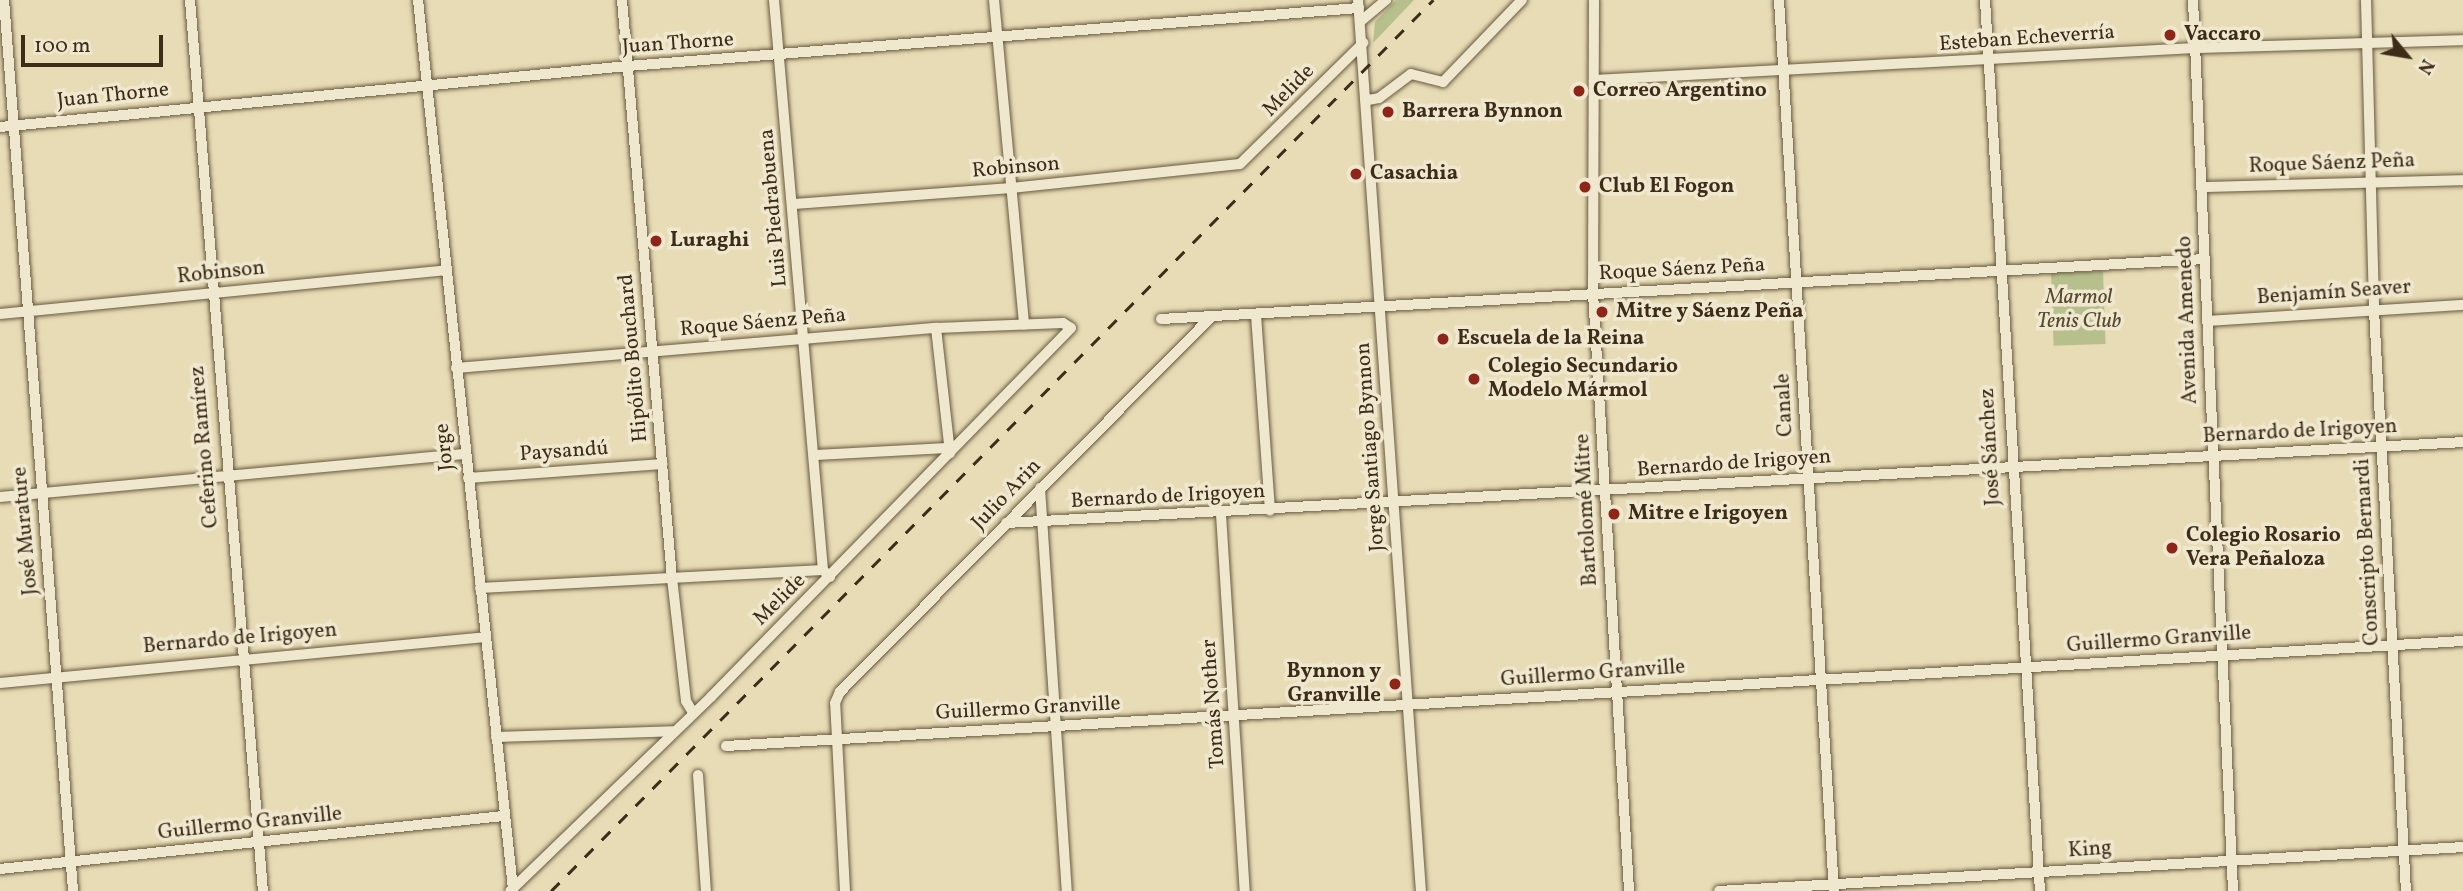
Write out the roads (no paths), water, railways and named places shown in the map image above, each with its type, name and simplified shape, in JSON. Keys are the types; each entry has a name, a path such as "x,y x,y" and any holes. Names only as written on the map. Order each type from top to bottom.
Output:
{"street":[{"name":"José Murature","path":"4,0 6,126 42,493 73,891"},
{"name":"Ceferino Ramírez","path":"190,0 226,478 263,891"},
{"name":"Jorge","path":"418,0 511,890"},
{"name":"Hipólito Bouchard","path":"622,0 672,578 687,701 692,711"},
{"name":"Luis Piedrabuena","path":"774,0 826,573"},
{"path":"994,0 1024,325"},
{"path":"1361,21 1386,0"},
{"path":"1368,100 1379,98 1411,74 1443,82 1522,0"},
{"name":"Bartolomé Mitre","path":"1594,0 1592,293 1629,891"},
{"name":"Canale","path":"1779,0 1834,888"},
{"name":"José Sánchez","path":"1985,0 2011,466 2040,891"},
{"name":"Avenida Amenedo","path":"2193,0 2233,891"},
{"name":"Conscripto Bernardi","path":"2366,0 2374,310 2406,891"},
{"name":"Juan Thorne","path":"6,126 427,84 628,66 998,39 1359,4"},
{"name":"Jorge Santiago Bynnon","path":"1359,4 1368,100 1421,891"},
{"name":"Esteban Echeverría","path":"1594,80 1784,72 2195,48 2463,40"},
{"name":"Melide","path":"1240,164 1363,43"},
{"name":"Robinson","path":"794,204 1011,188 1240,164"},
{"name":"Roque Sáenz Peña","path":"2202,187 2463,180"},
{"name":"Roque Sáenz Peña","path":"1161,320 2205,259"},
{"name":"Robinson","path":"0,314 445,270"},
{"name":"Benjamín Seaver","path":"2208,321 2463,305"},
{"path":"1256,315 1270,510"},
{"name":"Julio Arin","path":"836,739 835,703 840,692 1211,317"},
{"name":"Roque Sáenz Peña","path":"456,368 936,328 1063,323 1071,328"},
{"path":"816,455 948,451 936,328"},
{"name":"Melide","path":"511,890 674,731 826,573 1071,328"},
{"name":"Bernardo de Irigoyen","path":"1006,523 1222,514 2213,454 2463,442"},
{"path":"0,497 464,454"},
{"name":"Paysandú","path":"468,478 662,464"},
{"path":"1040,488 1067,891"},
{"name":"Tomás Nother","path":"1222,514 1245,891"},
{"path":"480,588 826,573"},
{"name":"Bernardo de Irigoyen","path":"0,683 243,657 483,636"},
{"name":"Guillermo Granville","path":"726,746 2463,641"},
{"path":"496,737 674,731"},
{"path":"836,739 845,891"},
{"path":"698,775 706,891"},
{"name":"Guillermo Granville","path":"0,869 503,816"},
{"name":"King","path":"1719,891 1834,888 2463,847"}],"railway":[{"path":"551,891 1433,0"}],"place":[{"name":"Vaccaro","path":"2170,35"},
{"name":"Correo Argentino","path":"1579,91"},
{"name":"Barrera Bynnon","path":"1388,112"},
{"name":"Casachia","path":"1356,174"},
{"name":"Club El Fogon","path":"1585,187"},
{"name":"Luraghi","path":"656,241"},
{"name":"Mitre y Sáenz Peña","path":"1602,312"},
{"name":"Escuela de la Reina","path":"1443,339"},
{"name":"Colegio Secundario Modelo Mármol","path":"1474,379"},
{"name":"Mitre e Irigoyen","path":"1614,514"},
{"name":"Colegio Rosario Vera Peñaloza","path":"2172,548"},
{"name":"Bynnon y Granville","path":"1395,684"}],"park label":[{"name":"Marmol Tenis Club","path":"2079,310"}]}
